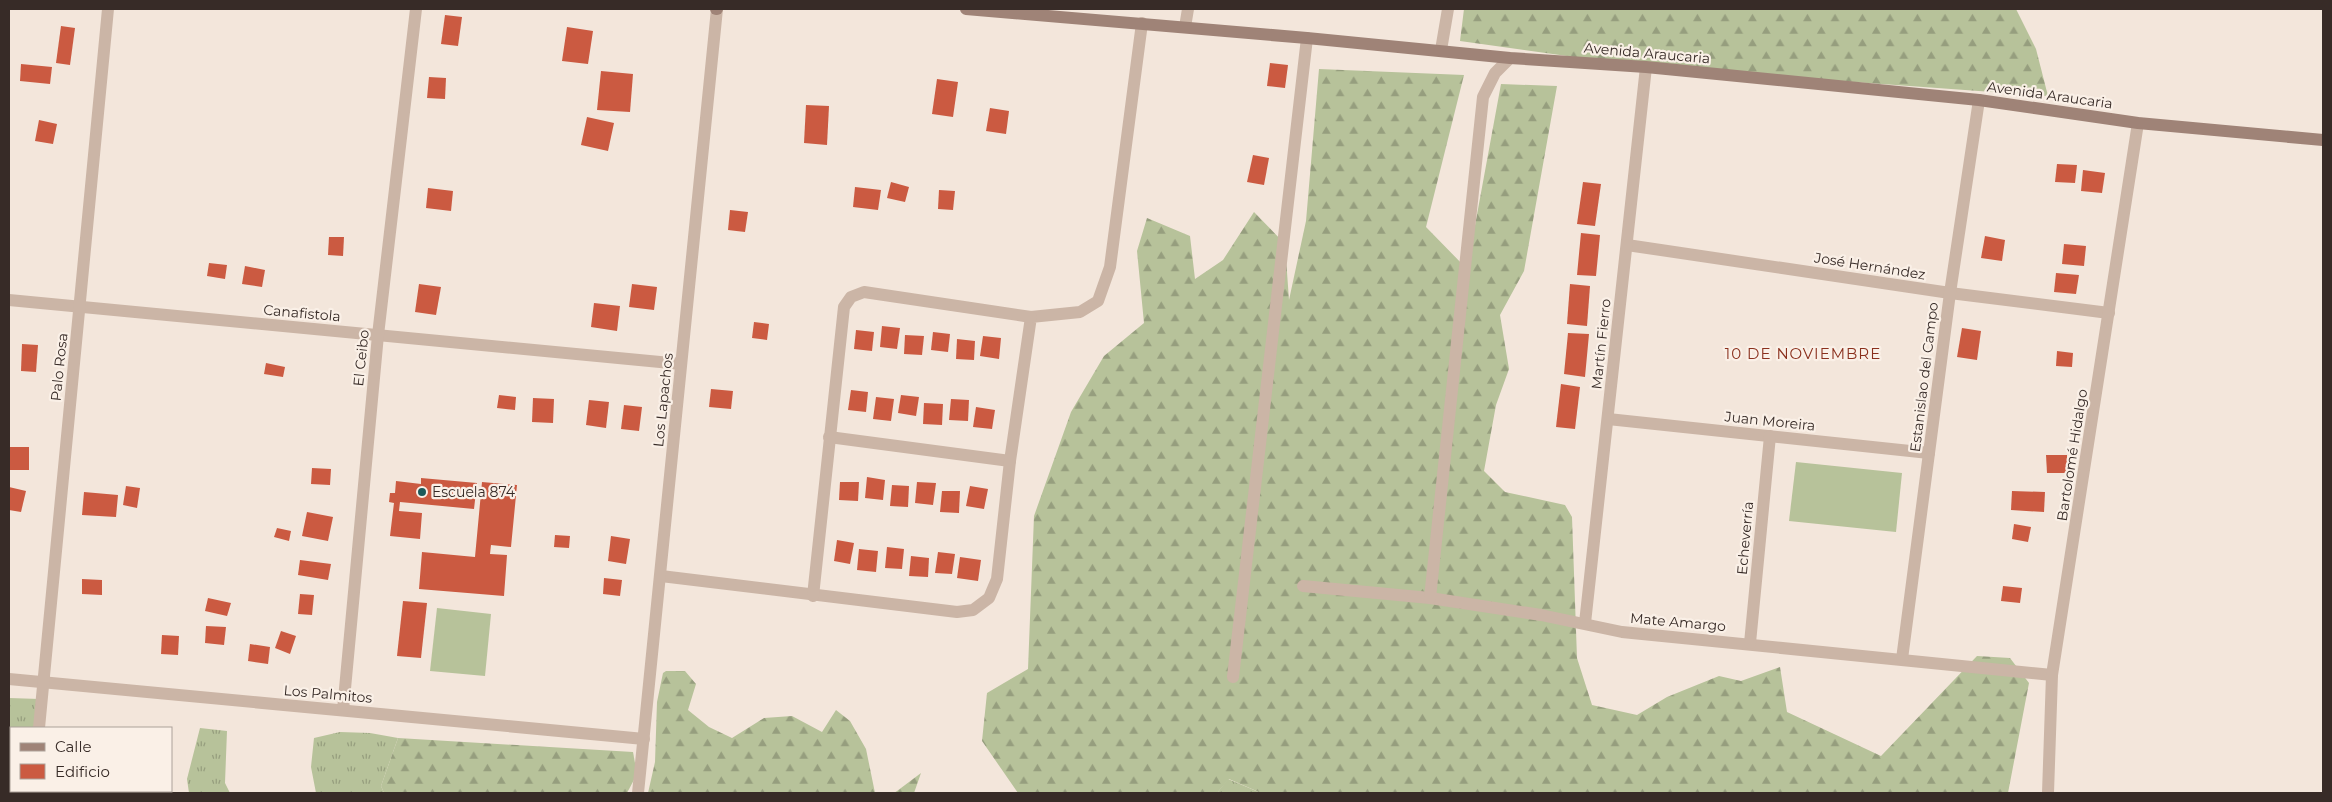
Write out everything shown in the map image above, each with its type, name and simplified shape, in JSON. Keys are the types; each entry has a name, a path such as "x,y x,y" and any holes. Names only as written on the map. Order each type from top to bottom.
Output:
{"main road":[{"name":"Avenida Araucaria","path":"966,9 1142,23 1510,58 1646,67 1979,100 2138,123 2323,140"}],"street":[{"name":"Palo Rosa","path":"40,727 108,9"},
{"name":"El Ceibo","path":"343,710 378,335 416,9"},
{"name":"Los Lapachos","path":"638,793 716,9"},
{"path":"1185,27 1188,9"},
{"path":"1441,50 1448,9"},
{"path":"813,596 844,307 851,297 864,292 1032,317 1080,312 1098,301 1110,267 1142,23"},
{"path":"1233,677 1307,38"},
{"path":"1430,598 1484,97 1495,73 1510,58"},
{"name":"Martín Fierro","path":"1586,623 1646,67"},
{"name":"Estanislao del Campo","path":"1902,659 1950,293 1979,100"},
{"name":"Bartolomé Hidalgo","path":"2048,793 2052,675 2138,123"},
{"name":"José Hernández","path":"1627,245 1950,293 2109,313"},
{"name":"Canafistola","path":"9,300 682,364"},
{"path":"661,576 813,596 957,612 973,610 989,598 997,579 1010,461 1032,317"},
{"name":"Juan Moreira","path":"1608,419 1929,453"},
{"name":"Echeverría","path":"1750,643 1770,436"},
{"path":"829,437 1010,461"},
{"name":"Mate Amargo","path":"1303,586 1430,598 1586,623 1622,632 1750,643 2052,675"},
{"name":"Los Palmitos","path":"9,678 644,739"}],"green space":[{"path":"1464,9 2016,9 2036,49 2048,96 1646,67 1460,41"},
{"path":"1319,69 1464,75 1426,227 1467,269 1501,84 1557,86 1524,271 1500,315 1509,369 1496,405 1484,471 1505,492 1565,505 1572,517 1577,658 1592,705 1637,715 1667,697 1719,676 1741,681 1780,667 1787,712 1881,756 1977,656 2010,658 2029,683 2008,793 1261,793 1229,779 1217,793 1018,793 982,741 987,693 1028,669 1034,516 1071,412 1104,356 1144,323 1137,251 1147,218 1190,236 1195,279 1223,260 1254,212 1285,244 1289,300 1306,221"},
{"path":"1796,462 1902,473 1896,532 1789,521"},
{"path":"437,608 491,614 485,676 430,671"},
{"path":"666,671 685,671 696,684 688,710 709,727 732,738 764,718 792,716 822,732 836,710 850,721 866,749 875,793 648,793 655,762 657,702 663,673"},
{"path":"9,698 40,699 36,727 10,727 10,792 27,793 9,793"},
{"path":"200,728 227,731 225,783 230,793 189,793 187,779"},
{"path":"340,732 370,733 398,738 381,786 384,793 316,793 311,767 314,738"},
{"path":"398,738 633,752 637,774 627,793 384,793 381,786"},
{"path":"921,773 914,793 894,793 897,791"},
{"path":"1228,779 1261,793 1217,793"}],"building":[{"path":"445,15 462,17 458,46 441,44"},
{"path":"61,26 75,28 70,65 56,63"},
{"path":"567,27 593,31 588,64 562,61"},
{"path":"1270,63 1288,65 1285,88 1267,86"},
{"path":"21,64 52,67 50,84 20,81"},
{"path":"601,71 633,74 630,112 597,110"},
{"path":"429,77 446,78 445,99 427,98"},
{"path":"937,79 958,82 953,117 932,114"},
{"path":"806,105 829,106 827,145 804,143"},
{"path":"990,108 1009,111 1006,134 986,131"},
{"path":"587,117 614,123 608,151 581,145"},
{"path":"39,120 57,124 53,144 35,141"},
{"path":"1253,155 1269,158 1264,185 1247,182"},
{"path":"2057,164 2077,165 2075,183 2055,182"},
{"path":"2083,170 2105,173 2102,193 2081,191"},
{"path":"891,182 909,187 905,202 887,198"},
{"path":"1583,182 1601,184 1595,226 1577,224"},
{"path":"855,187 881,190 878,210 853,207"},
{"path":"428,188 453,191 451,211 426,208"},
{"path":"939,190 955,191 953,210 938,209"},
{"path":"730,210 748,212 745,232 728,230"},
{"path":"1581,233 1600,235 1596,276 1577,275"},
{"path":"1985,236 2005,240 2002,261 1981,258"},
{"path":"329,237 344,237 343,256 328,255"},
{"path":"2064,244 2086,246 2084,266 2062,264"},
{"path":"209,263 227,265 225,279 207,276"},
{"path":"245,266 265,270 262,287 242,284"},
{"path":"2056,273 2079,275 2076,294 2054,292"},
{"path":"419,284 441,287 436,315 415,312"},
{"path":"632,284 657,287 654,310 629,307"},
{"path":"1570,284 1590,286 1587,326 1567,324"},
{"path":"594,303 620,306 617,331 591,327"},
{"path":"754,322 769,324 767,340 752,338"},
{"path":"882,326 900,328 897,349 880,347"},
{"path":"1962,328 1981,331 1977,360 1957,357"},
{"path":"856,330 874,332 872,351 854,349"},
{"path":"933,332 950,334 948,352 931,350"},
{"path":"1568,333 1589,334 1585,377 1564,374"},
{"path":"905,335 924,336 922,355 904,354"},
{"path":"983,336 1001,338 999,359 980,356"},
{"path":"957,339 975,341 974,360 956,359"},
{"path":"22,344 38,345 36,372 21,371"},
{"path":"2057,351 2073,353 2072,367 2056,366"},
{"path":"266,363 285,367 283,377 264,374"},
{"path":"1561,384 1580,387 1575,429 1556,427"},
{"path":"711,389 733,391 731,409 709,407"},
{"path":"851,390 868,392 866,412 848,410"},
{"path":"499,395 516,397 515,410 497,408"},
{"path":"901,395 919,397 916,416 898,413"},
{"path":"876,397 894,399 891,421 873,419"},
{"path":"533,398 554,399 553,423 532,422"},
{"path":"951,399 969,400 968,421 949,420"},
{"path":"589,400 609,402 606,428 586,425"},
{"path":"924,403 943,404 942,425 923,424"},
{"path":"624,405 642,407 639,431 621,429"},
{"path":"976,407 995,410 992,429 973,427"},
{"path":"9,447 29,447 29,470 9,470"},
{"path":"2046,455 2067,455 2067,473 2047,473"},
{"path":"312,468 331,469 330,485 311,484"},
{"path":"867,477 885,480 883,500 865,498"},
{"path":"421,478 477,483 474,509 400,502 399,511 422,513 420,539 390,536 394,503 389,502 390,493 395,493 396,481 421,484"},
{"path":"482,482 517,485 511,547 491,545 490,554 507,555 504,596 419,589 422,552 475,557"},
{"path":"840,482 859,482 858,501 839,500"},
{"path":"917,482 936,483 933,505 915,503"},
{"path":"892,485 909,486 908,507 890,506"},
{"path":"126,486 140,488 137,508 123,505"},
{"path":"970,486 988,489 984,509 966,506"},
{"path":"9,487 26,491 21,512 9,510"},
{"path":"942,491 960,491 959,513 940,512"},
{"path":"2012,491 2045,492 2044,512 2011,510"},
{"path":"84,492 118,495 116,517 82,515"},
{"path":"307,512 333,517 328,541 302,536"},
{"path":"2014,524 2031,527 2028,542 2012,539"},
{"path":"277,528 291,531 289,541 274,537"},
{"path":"555,535 570,536 569,548 554,547"},
{"path":"611,536 630,539 626,564 608,561"},
{"path":"837,540 854,543 850,564 834,561"},
{"path":"887,547 904,549 902,569 885,568"},
{"path":"859,549 878,551 876,572 857,570"},
{"path":"938,552 955,554 952,574 935,573"},
{"path":"911,556 929,558 928,577 909,576"},
{"path":"960,557 981,560 978,581 957,578"},
{"path":"300,560 331,564 328,580 298,575"},
{"path":"604,578 622,580 620,596 603,594"},
{"path":"82,579 102,580 102,595 82,594"},
{"path":"2003,586 2022,588 2020,603 2001,601"},
{"path":"300,594 314,595 312,615 298,614"},
{"path":"208,598 231,603 227,616 205,611"},
{"path":"403,601 427,603 421,658 397,656"},
{"path":"206,626 226,627 224,645 205,643"},
{"path":"281,631 296,636 290,654 275,648"},
{"path":"162,635 179,636 178,655 161,654"},
{"path":"250,644 270,647 268,664 248,661"},
{"path":"57,792 112,792 112,793"}],"place":[{"name":"Escuela 874","path":"422,492"}],"district":[{"name":"10 DE NOVIEMBRE","path":"1803,354"}]}
